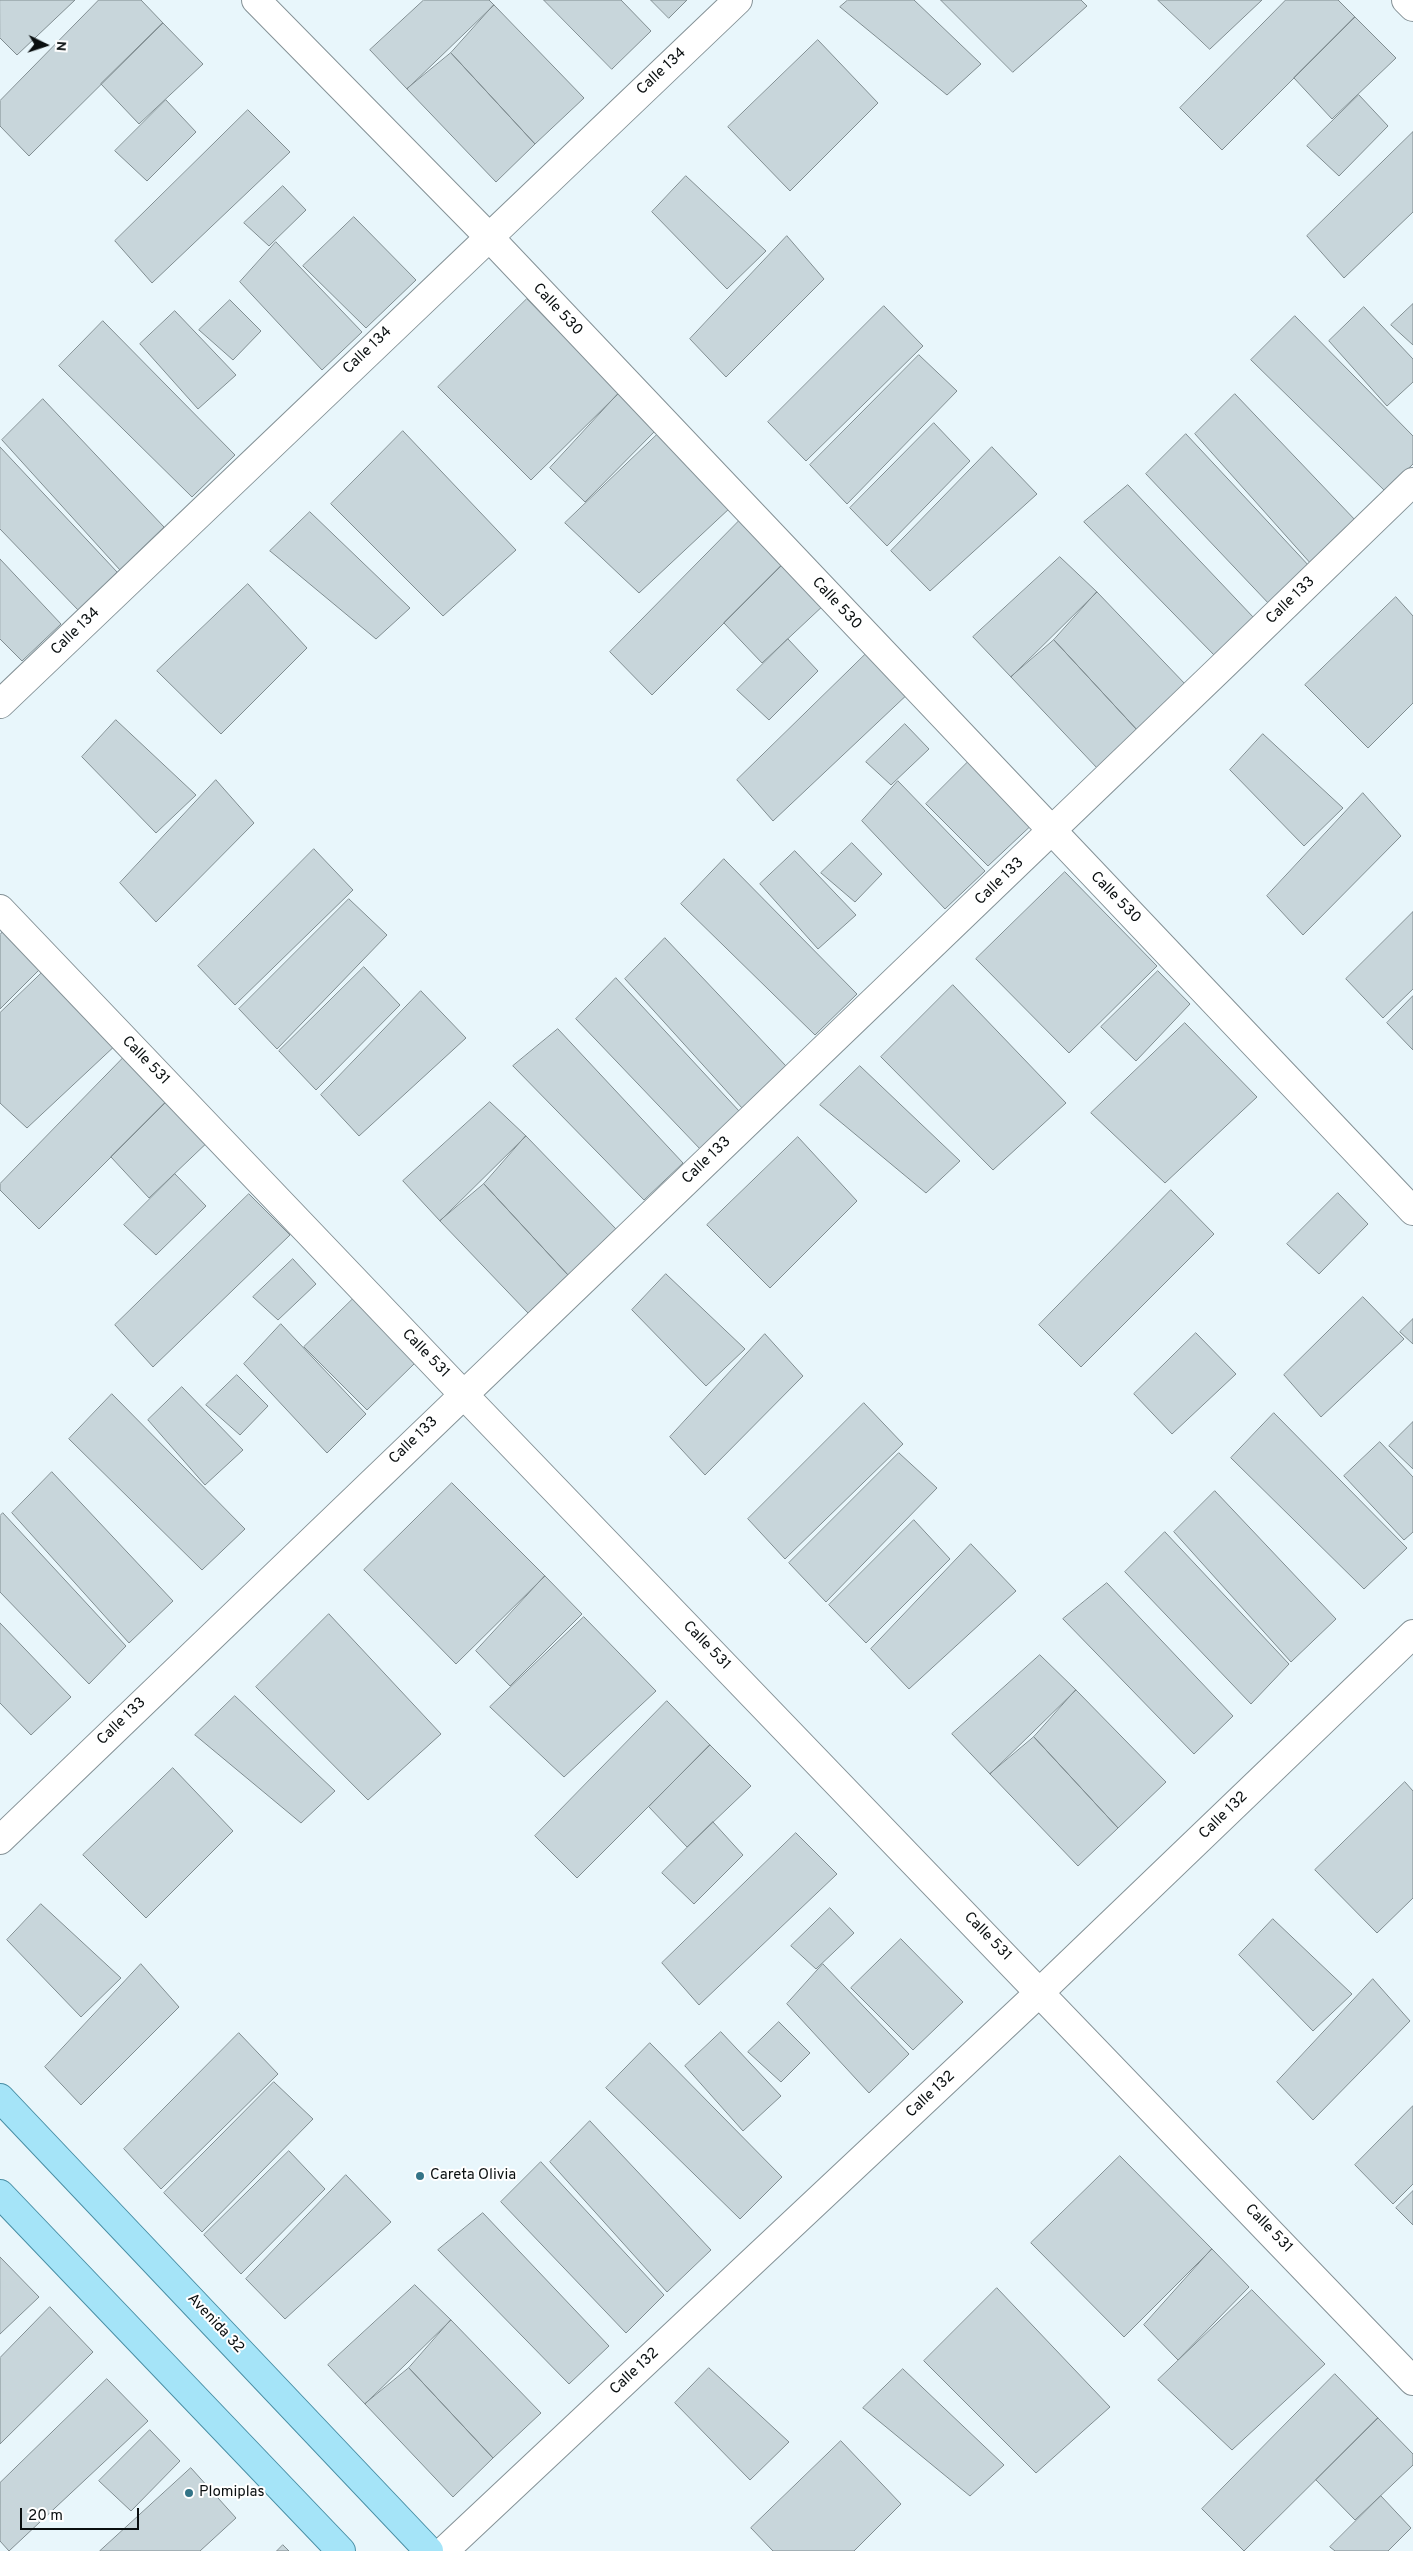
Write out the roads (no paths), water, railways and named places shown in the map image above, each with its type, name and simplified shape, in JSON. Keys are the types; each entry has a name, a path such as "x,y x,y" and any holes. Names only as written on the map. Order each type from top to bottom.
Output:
{"main road":[{"name":"Avenida 32","path":"0,2098 429,2551"},
{"path":"0,2194 341,2551"}],"street":[{"name":"Calle 530","path":"256,0 488,236 1413,1211"},
{"name":"Calle 134","path":"0,704 488,236 738,0"},
{"path":"1406,0 1413,7"},
{"name":"Calle 133","path":"0,1840 462,1394 1052,832 1413,482"},
{"name":"Calle 531","path":"0,909 462,1394 1413,2381"},
{"name":"Calle 132","path":"444,2551 1040,1992 1413,1634"}],"place":[{"name":"Careta Olivia","path":"420,2176"},
{"name":"Plomiplas","path":"189,2493"}]}
